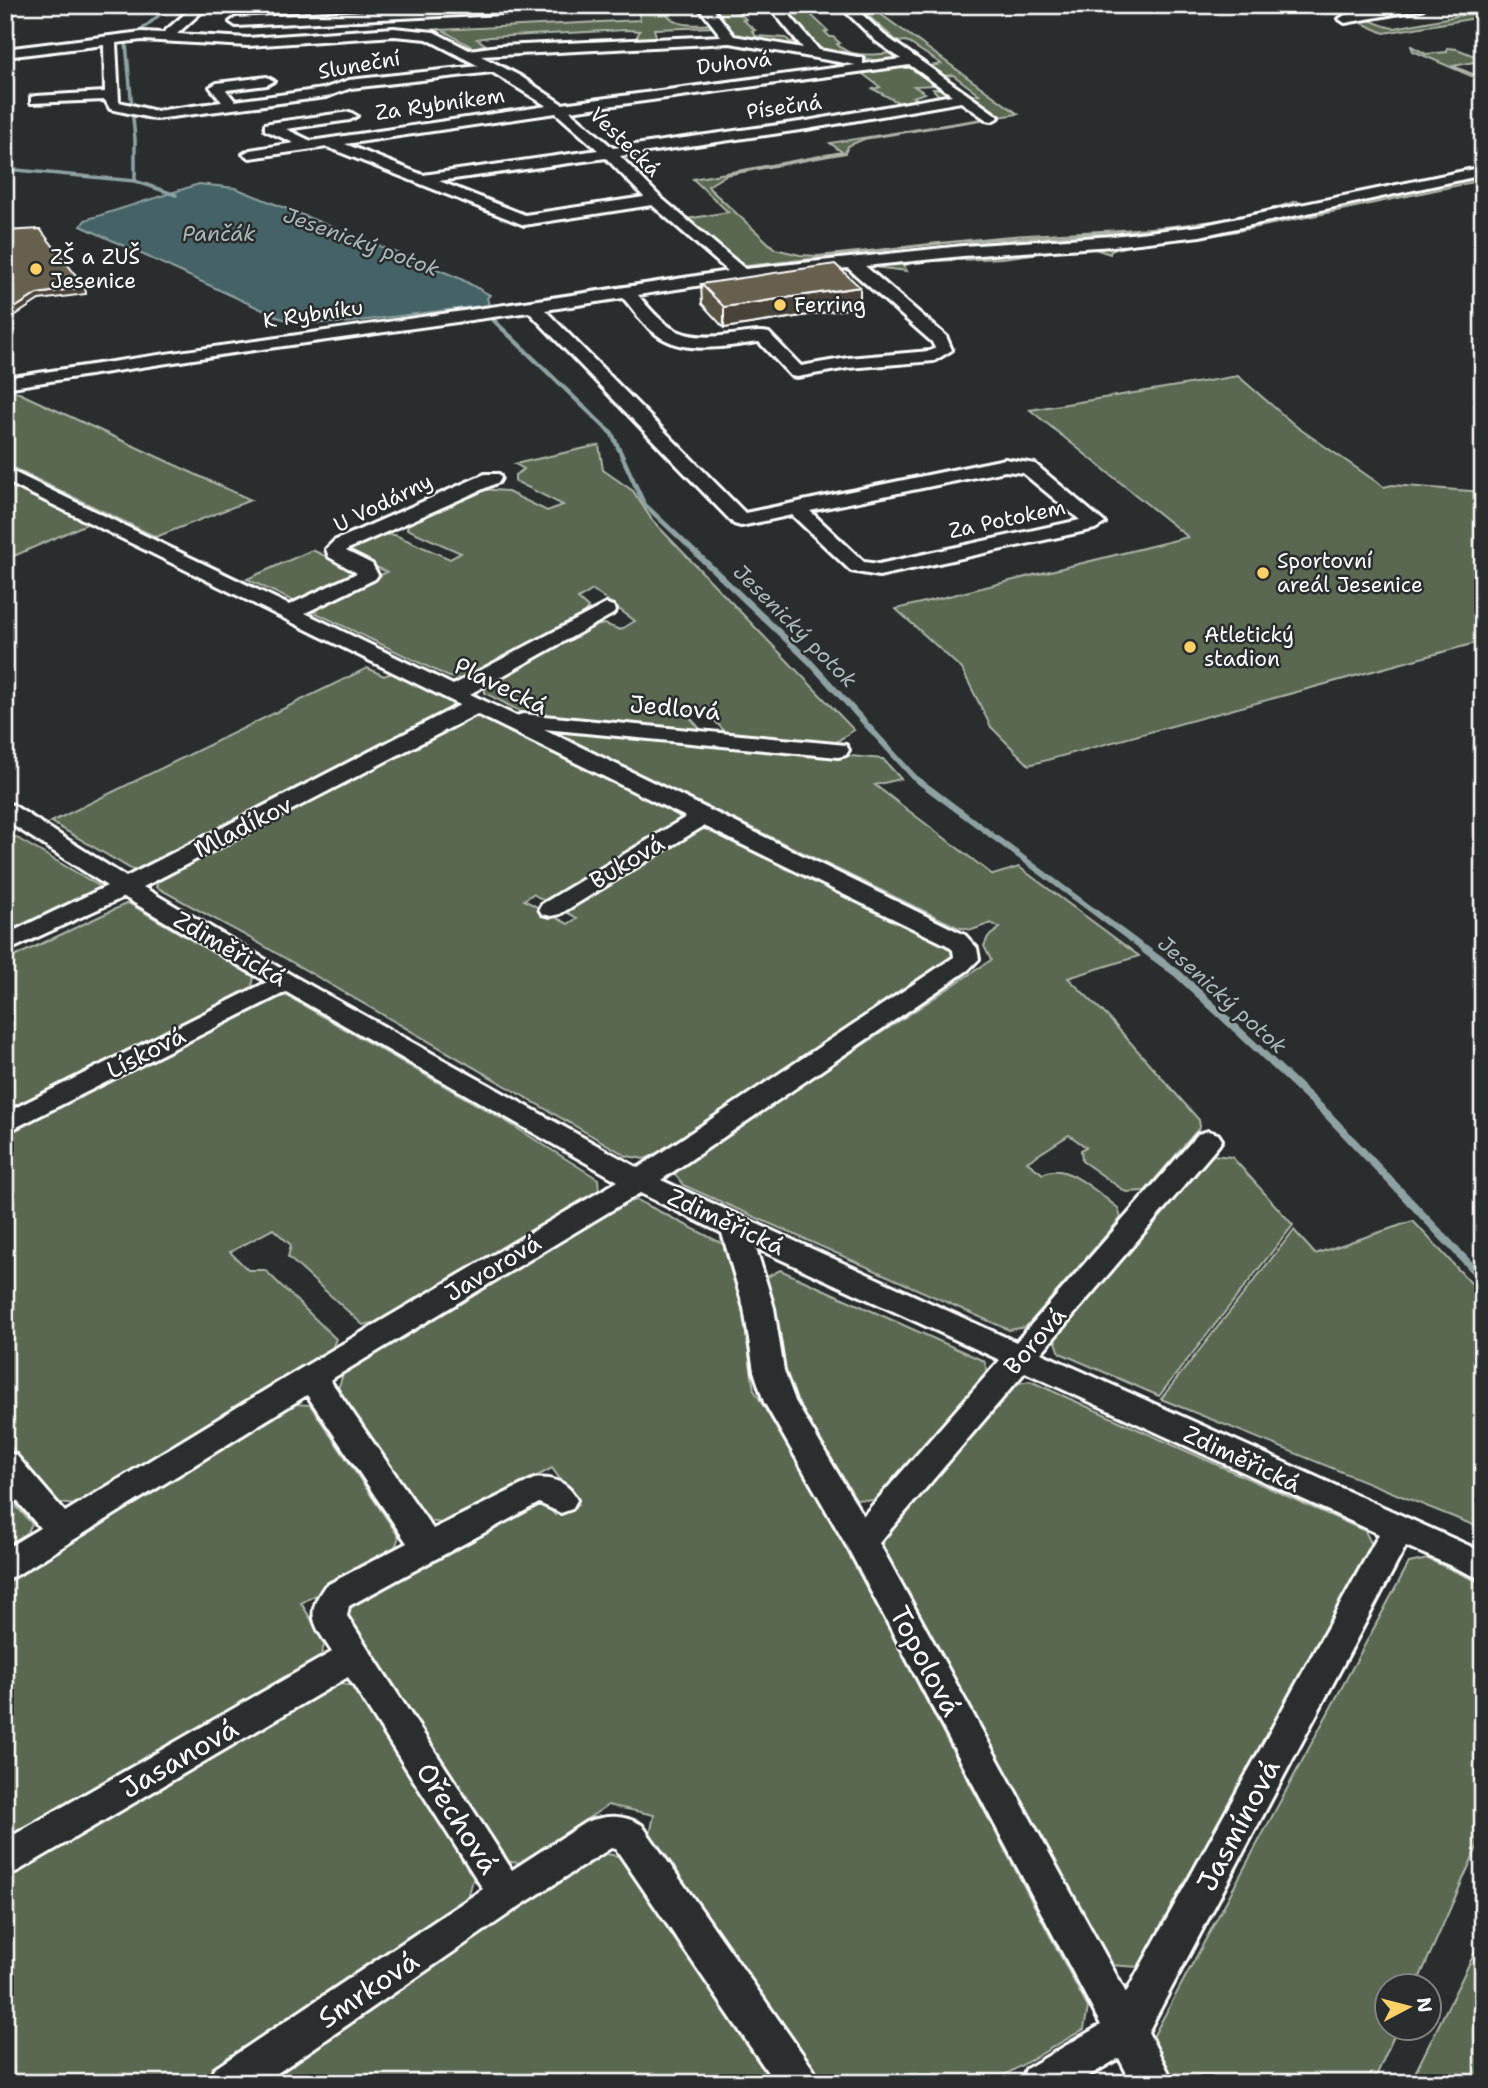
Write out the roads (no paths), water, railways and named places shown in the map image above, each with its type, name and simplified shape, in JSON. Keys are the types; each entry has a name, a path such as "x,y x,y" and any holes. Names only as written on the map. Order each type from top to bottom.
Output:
{"street":[{"path":"165,38 203,5"},
{"path":"236,22 325,12 585,5"},
{"path":"704,5 730,39"},
{"path":"774,5 814,52"},
{"path":"845,5 880,38 992,117"},
{"path":"1345,19 1398,7 1422,5"},
{"path":"325,12 327,37"},
{"name":"Vestecká","path":"5,53 142,36 248,42 419,33 470,54 559,108 609,152 655,201 741,274"},
{"path":"470,54 499,50 730,39 884,65"},
{"path":"36,100 111,96 110,40"},
{"name":"Duhová","path":"559,108 914,61"},
{"name":"Sluneční","path":"111,96 115,106 156,115 326,93 349,84 493,68"},
{"path":"232,106 217,87 267,81"},
{"name":"Písečná","path":"609,152 807,125 964,97"},
{"name":"Za Rybníkem","path":"250,154 559,108"},
{"name":"Za Rybníkem","path":"307,144 270,127 350,116"},
{"name":"Za Rybníkem","path":"327,142 524,220 655,201"},
{"name":"Za Rybníkem","path":"424,179 609,152"},
{"name":"K Rybníku","path":"5,383 226,349 476,316 741,274 962,251 1113,241 1200,231 1483,171"},
{"path":"626,291 666,334 678,340 700,342 763,337 797,372 848,363 934,356 944,350 940,341 851,262"},
{"name":"Za Potokem","path":"532,306 741,520 1005,465 1028,468 1095,523 879,570 858,567 796,509"},
{"name":"Plavecká","path":"5,474 956,940 964,946 967,953"},
{"name":"U Vodárny","path":"289,612 368,575 365,568 336,553 336,549 341,545 492,478"},
{"path":"455,693 606,610"},
{"name":"Mladíkov","path":"5,945 125,887 478,705"},
{"name":"Jedlová","path":"508,719 838,750"},
{"name":"Zdiměřická","path":"5,810 125,887 286,982 639,1181 1483,1567"},
{"name":"Buková","path":"551,909 704,816"},
{"name":"Javorová","path":"5,1566 311,1377 639,1181 959,965 966,959 967,953"},
{"name":"Lísková","path":"5,1124 286,982"},
{"name":"Borová","path":"861,1541 1208,1140"},
{"name":"Topolová","path":"735,1227 760,1308 769,1371 780,1402 861,1541 1154,2083"},
{"path":"311,1377 426,1547"},
{"path":"5,1464 62,1531"},
{"name":"Ořechová","path":"561,1500 548,1490 534,1491 337,1596 329,1607 330,1619 507,1894 598,1834 608,1831 623,1833 799,2083"},
{"name":"Jasmínová","path":"1127,2031 1398,1530"},
{"name":"Jasanová","path":"5,1859 354,1657"},
{"name":"Smrková","path":"228,2083 507,1894"},
{"path":"1040,2083 1127,2031"}],"water":[{"name":"Pančák","path":"199,184 235,188 459,278 490,295 487,298 489,305 343,323 299,323 280,318 81,226 85,220"}],"waterway":[{"path":"135,181 135,139 126,43 171,5"},
{"name":"Jesenický potok","path":"5,169 135,181"},
{"name":"Jesenický potok","path":"135,181 176,195"},
{"name":"Jesenický potok","path":"485,312 612,434 644,504 699,556"},
{"name":"Jesenický potok","path":"697,554 809,661 915,778 1147,951"},
{"name":"Jesenický potok","path":"1144,949 1178,974 1327,1114 1483,1279"}],"place":[{"name":"ZŠ a ZUŠ Jesenice","path":"36,269"},
{"name":"Ferring","path":"780,305"},
{"name":"Sportovní areál Jesenice","path":"1263,573"},
{"name":"Atletický stadion","path":"1190,647"}]}
